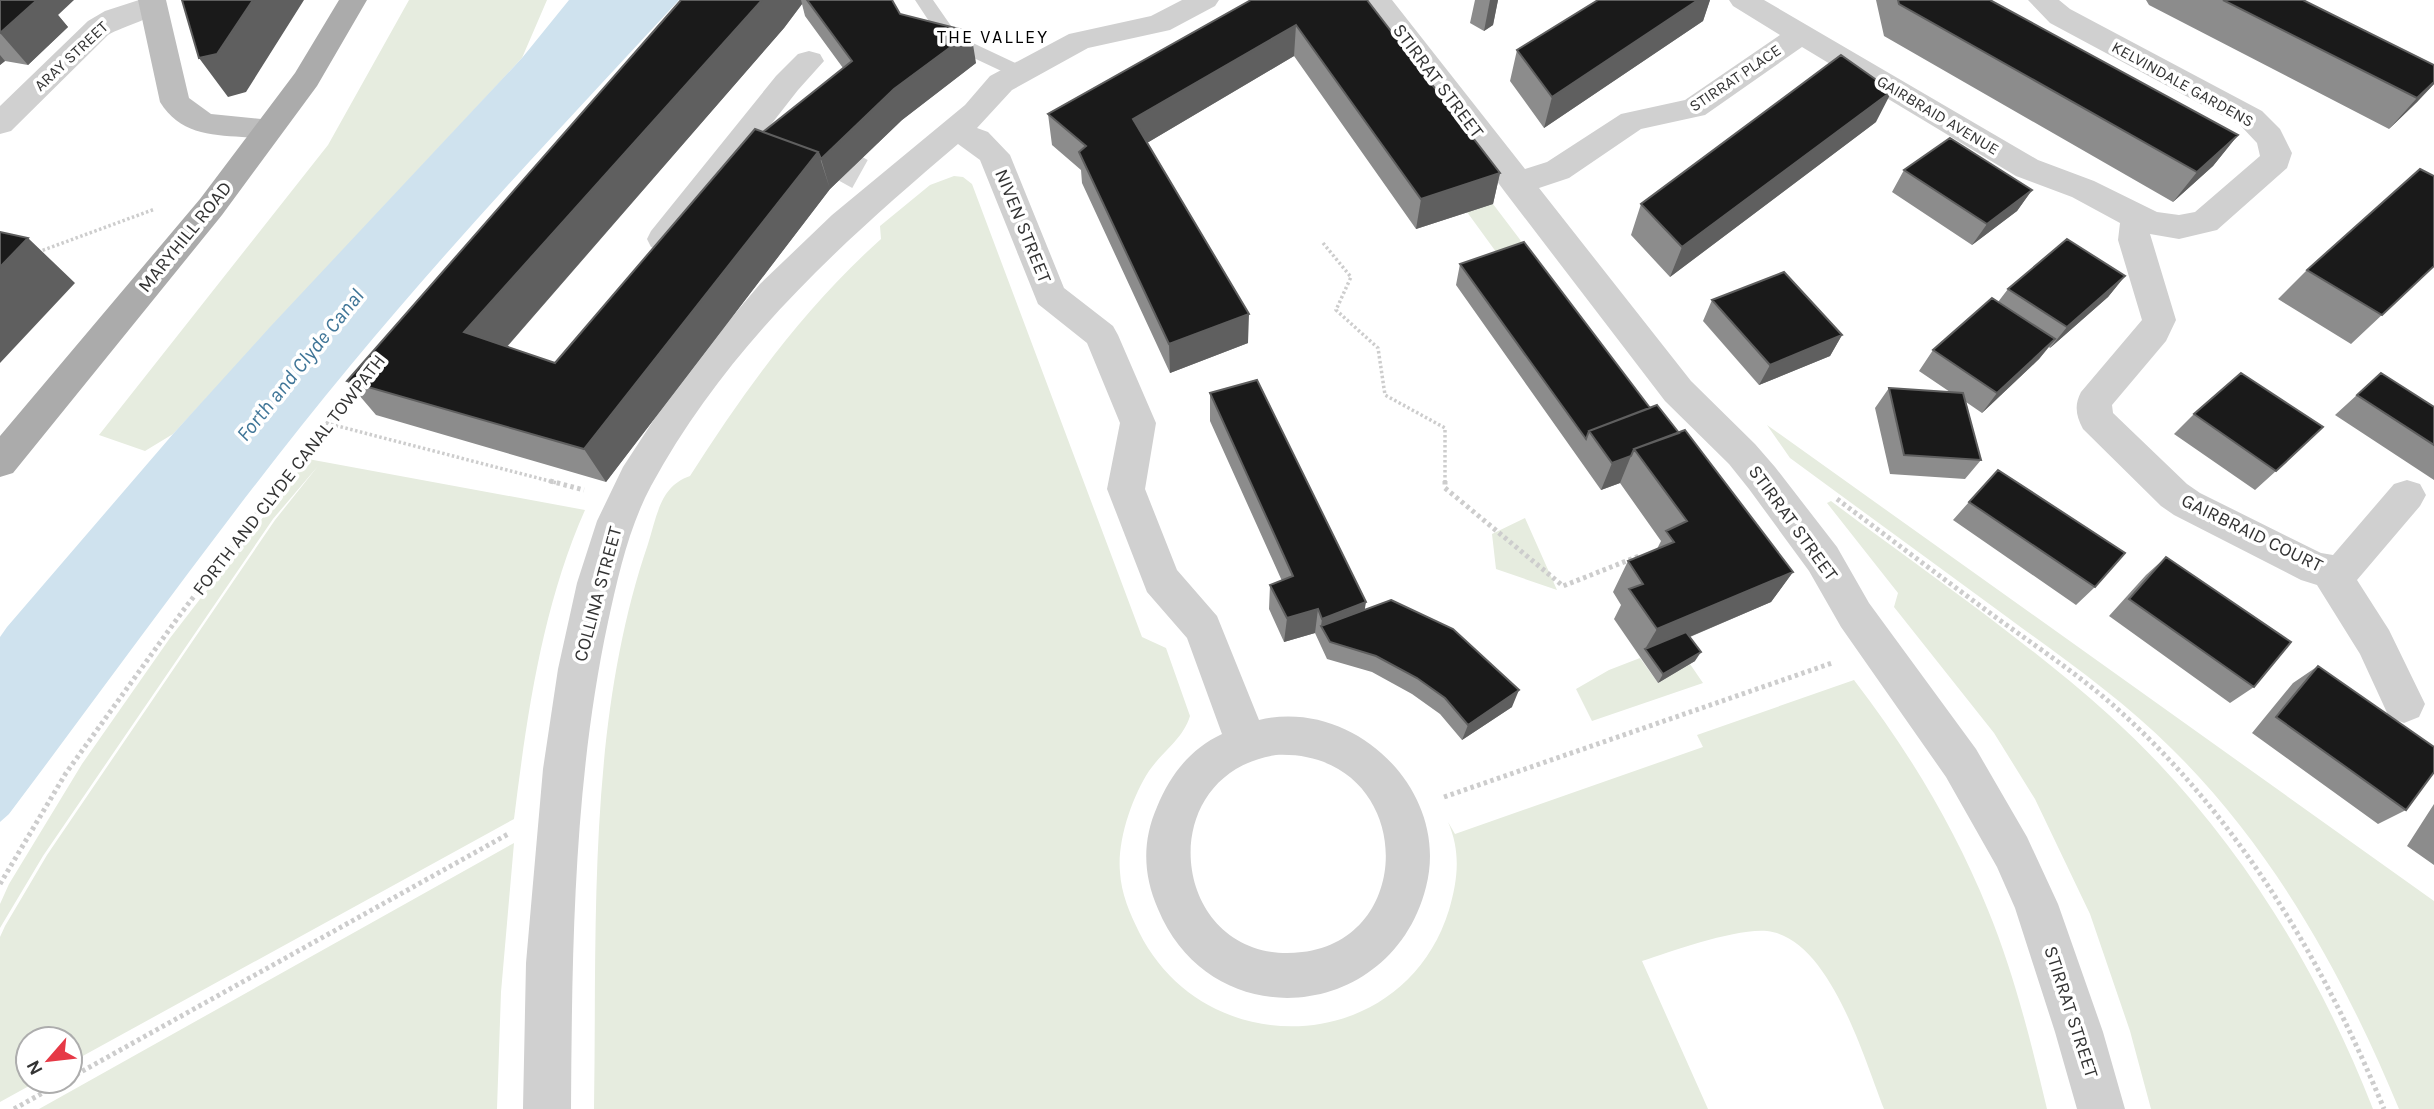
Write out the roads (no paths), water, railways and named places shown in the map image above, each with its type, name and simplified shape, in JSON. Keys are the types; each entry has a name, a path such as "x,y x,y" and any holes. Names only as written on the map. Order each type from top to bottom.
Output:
{"main road":[{"name":"MARYHILL ROAD","path":"0,461 211,207 306,79 353,0"}],"street":[{"name":"COLLINA STREET","path":"547,1109 549,963 559,821 579,669 597,583 608,546 626,500 676,414 747,322 816,248 873,181 940,142 976,112 997,87 1019,72 1079,41 1160,23 1205,0"},
{"name":"STIRRAT STREET","path":"1377,0 1516,184 1686,401 1750,462 1823,559 1855,615 1961,764 2012,852 2036,904 2101,1109"},
{"name":"KELVINDALE GARDENS","path":"2042,0 2060,16 2251,118 2268,134 2275,148 2276,160 2271,167 2205,222 2179,227 2137,218"},
{"path":"152,2 175,102 205,124 270,128"},
{"name":"ARAY STREET","path":"0,124 105,22 152,2"},
{"name":"GAIRBRAID AVENUE","path":"1763,4 1801,34 2026,168 2083,189 2137,218"},
{"name":"STIRRAT PLACE","path":"1516,184 1558,170 1632,121 1694,108 1801,34"},
{"path":"642,266 767,130 809,61"},
{"name":"NIVEN STREET","path":"940,142 977,140 987,146 1050,295 1101,335 1138,423 1126,489 1161,580 1203,628 1247,744"},
{"name":"GAIRBRAID COURT","path":"2137,218 2134,240 2159,320 2154,332 2094,402 2096,419 2187,505 2294,559 2330,572 2347,567 2407,495"},
{"name":"GAIRBRAID COURT","path":"2330,572 2375,642 2404,704"},
{"path":"1275,738 1294,738 1313,741 1339,751 1378,779 1395,802 1403,819 1411,866 1408,885 1398,912 1388,928 1366,950 1331,969 1288,975 1266,972 1235,962 1217,951 1193,929 1173,893 1165,853 1169,824 1180,797 1205,767 1221,755 1247,744 1275,738"}],"lane":[{"path":"924,0 951,40 1019,72"}],"water":[{"name":"Forth and Clyde Canal","path":"569,0 679,0 471,226 350,366 262,476 9,814 0,822 0,637 173,434 522,58"}],"tunnel":[{"path":"804,143 860,174"}],"district":[{"name":"THE VALLEY","path":"993,37"}]}
